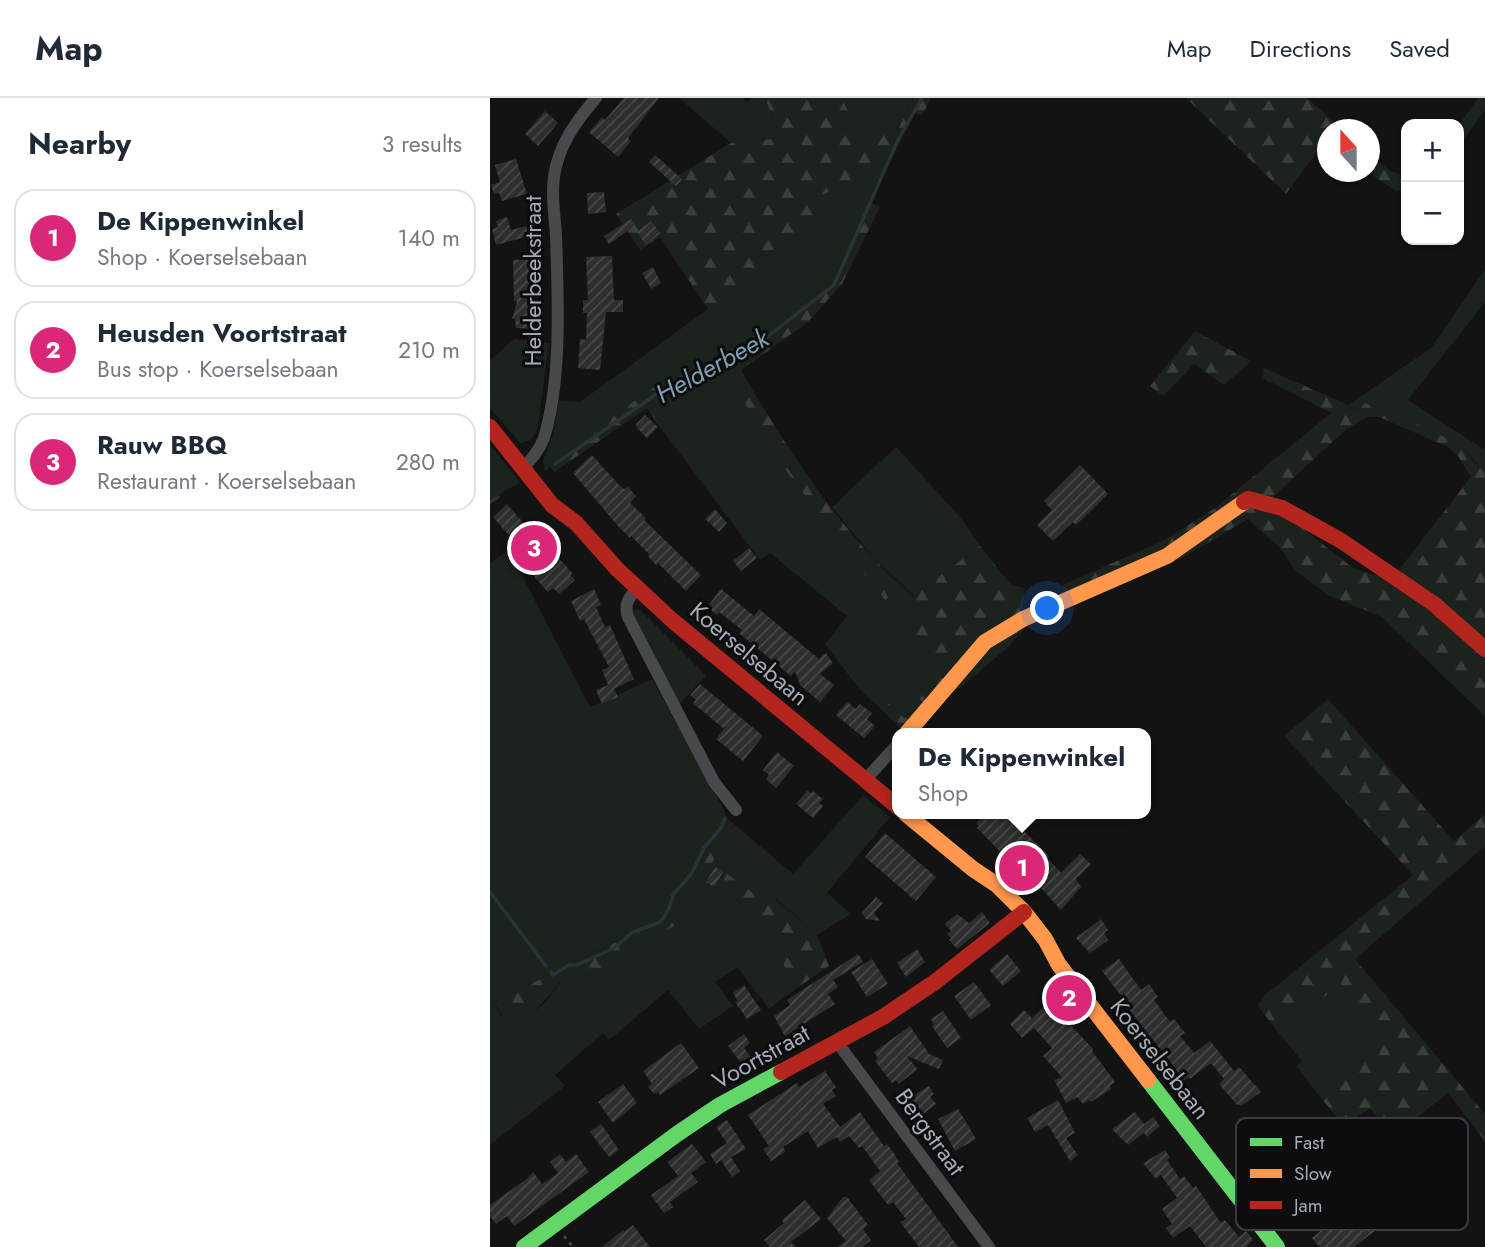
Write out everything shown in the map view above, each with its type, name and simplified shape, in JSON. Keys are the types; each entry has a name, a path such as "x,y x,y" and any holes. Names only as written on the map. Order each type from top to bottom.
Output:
{"street":[{"name":"Helderbeekstraat","path":"526,465 543,440 557,346 554,177 563,144 596,98"},
{"name":"Koerselsebaan","path":"490,425 499,429 526,465 561,498 576,523 638,589 892,802"},
{"path":"911,728 985,642 1023,619 1167,556 1248,499 1282,508 1340,540 1434,604 1485,649"},
{"path":"638,589 627,601 625,608 628,617 714,782 736,810"},
{"path":"865,780 892,751"},
{"name":"Koerselsebaan","path":"912,819 997,885 1019,916 1045,939 1059,965 1236,1194"},
{"name":"Voortstraat","path":"524,1247 677,1133 720,1105 883,1017 935,982 1019,916"},
{"name":"Bergstraat","path":"837,1042 989,1247"},
{"name":"Koerselsebaan","path":"1264,1230 1277,1247"}],"green space":[{"path":"679,98 744,98 746,102 753,98 765,98 781,138 731,143"},
{"path":"765,98 842,98 863,144 883,120 898,129 914,98 931,98 922,116 915,113 895,151 868,178 816,197 824,218 771,251 753,279 708,309 660,237 640,250 616,214 731,143 781,138"},
{"path":"842,98 914,98 897,130 863,144"},
{"path":"1186,98 1307,98 1331,119 1317,119 1317,152 1286,194"},
{"path":"1478,98 1485,98 1485,110 1464,139 1463,119"},
{"path":"895,151 861,225 830,283 768,328 726,352 698,363 657,385 557,456 563,466 555,472 550,467 545,471 543,461 554,432 559,400 580,402 753,279 771,251 824,218 816,197 868,178"},
{"path":"1380,162 1390,171 1401,174 1401,190 1396,191 1380,180"},
{"path":"872,203 880,207 842,284 808,322 741,370 770,419 837,516 874,559 913,596 980,546 1011,585 1025,588 1019,624 1033,619 1008,647 961,687 943,695 908,728 900,728 883,711 890,702 904,718 923,702 912,692 941,666 912,631 920,624 896,593 885,600 783,467 726,372 668,398 657,409 667,422 660,427 647,408 563,466 556,456 657,385 698,363 726,352 768,328 830,283"},
{"path":"1485,269 1485,302 1408,400 1485,450 1485,460 1480,467 1461,446 1365,403 1360,410 1348,405 1431,348"},
{"path":"1195,331 1251,361 1224,385 1194,364 1163,396 1150,386"},
{"path":"514,339 549,343 538,427 532,438 520,443 490,408 490,360"},
{"path":"1264,368 1359,410 1365,403 1427,428 1461,446 1479,467 1485,460 1485,716 1382,617 1328,595 1296,571 1282,550 1248,519 1181,559 1070,603 1062,585 1163,541 1215,508 1331,413 1263,378","holes":["1368,417 1379,417 1448,447 1458,456 1471,477 1391,580 1353,568 1268,501 1347,429"]},
{"path":"726,372 886,600 895,592 920,624 912,631 941,666 913,691 924,702 903,718 890,703 883,711 860,690 825,644 847,616 770,553 760,560 660,427 667,422 657,409 668,398"},
{"path":"490,445 520,482 490,500"},
{"path":"896,447 960,517 980,546 914,596 874,559 832,507"},
{"path":"509,550 590,707 652,679 727,819 695,878 738,900 767,936 797,988 769,1009 737,967 715,982 733,1006 699,1029 668,990 609,1040 603,1033 555,1075 565,1086 490,1145 490,563","holes":["670,915 676,925 622,951 614,968 592,975 574,970 561,981 540,1007 514,1023 501,1016 494,1002"]},
{"path":"640,610 706,676 678,705 633,617 632,611"},
{"path":"1328,699 1454,841 1485,814 1485,846 1355,959 1485,1114 1485,1141 1448,1093 1416,1118 1378,1118 1370,1108 1356,1118 1337,1118 1321,1098 1383,1038 1341,984 1278,1032 1258,1006 1265,995 1413,875 1284,736"},
{"path":"863,795 890,817 827,893 851,914 817,935 775,898 764,902 711,863 734,824 793,874"},
{"path":"727,819 734,824 712,863 764,901 774,898 817,935 829,966 797,988 767,936 738,900 695,878"},
{"path":"671,915 677,925 622,951 610,972 595,975 574,970 535,1010 517,1022 507,1023 494,1002"},
{"path":"1341,983 1384,1038 1321,1098 1296,1066 1302,1061 1278,1032"}],"building":[{"path":"624,98 659,98 628,138 631,141 618,157 589,132 602,117 605,120"},
{"path":"545,111 558,123 538,146 525,134"},
{"path":"655,155 682,179 676,186 649,162"},
{"path":"516,159 527,194 502,201 499,193 494,194 491,185 500,182 495,165"},
{"path":"604,192 606,212 588,214 587,193"},
{"path":"507,217 511,230 526,226 529,236 496,245 492,229 498,227 496,221"},
{"path":"631,219 635,226 609,244 604,236"},
{"path":"651,221 660,233 646,245 637,232"},
{"path":"612,256 614,300 623,300 623,312 606,312 600,370 578,368 580,339 586,340 587,313 583,313 583,300 588,300 586,257"},
{"path":"535,259 534,329 516,328 515,319 512,319 517,301 514,301 513,260"},
{"path":"653,267 661,283 651,289 642,273"},
{"path":"645,415 658,427 647,438 636,424"},
{"path":"592,455 618,484 624,489 628,487 636,496 630,503 646,518 644,520 701,575 686,591 618,526 573,473"},
{"path":"1080,465 1108,494 1076,525 1073,522 1053,541 1037,525 1052,510 1044,501"},
{"path":"507,504 552,556 557,560 559,558 572,573 575,580 559,594 553,588 548,592 536,579 515,553 520,548 493,517"},
{"path":"715,509 727,523 719,532 705,519"},
{"path":"749,548 757,558 741,571 733,561"},
{"path":"594,589 601,605 596,607 605,627 610,625 634,679 614,689 618,697 602,704 596,690 608,685 602,670 609,667 584,619 580,621 571,601"},
{"path":"721,589 754,616 759,609 819,659 826,653 833,663 820,674 834,685 820,702 800,685 795,671 791,676 739,633 742,630 719,612 717,615 707,607"},
{"path":"700,684 763,736 743,761 716,739 724,729 693,703 696,700 690,695"},
{"path":"847,702 856,709 860,704 872,713 867,719 875,726 864,738 836,715"},
{"path":"777,752 794,766 776,788 766,779 769,775 763,770"},
{"path":"807,791 813,791 823,799 819,803 823,806 813,818 796,804"},
{"path":"980,819 1012,819 1049,856 1047,858 1061,873 1080,854 1091,864 1076,879 1081,887 1061,910 1027,873 1024,876 1012,869 1014,866 977,828 979,826 976,823"},
{"path":"885,833 936,877 916,901 865,857"},
{"path":"715,867 723,872 714,887 706,882"},
{"path":"876,897 883,903 874,913 880,921 866,919 862,913"},
{"path":"982,912 990,923 957,949 949,940 951,938 947,934 951,931 945,924 957,914 969,923"},
{"path":"1101,919 1108,930 1104,933 1108,940 1090,953 1076,938"},
{"path":"917,949 925,962 906,977 897,963"},
{"path":"858,954 863,962 833,980 838,987 828,994 835,1004 785,1036 774,1016 790,1005 787,1000"},
{"path":"1007,954 1021,971 1003,986 989,970"},
{"path":"872,959 888,984 867,997 851,972"},
{"path":"1119,959 1141,990 1149,984 1158,997 1154,1000 1170,1022 1174,1019 1185,1033 1180,1036 1194,1053 1210,1041 1234,1071 1239,1067 1261,1092 1241,1106 1237,1105 1219,1084 1224,1079 1211,1063 1182,1082 1174,1071 1176,1069 1102,971"},
{"path":"974,982 991,1005 971,1020 954,996"},
{"path":"744,985 761,1010 747,1019 735,1002 738,1001 733,993"},
{"path":"1049,1002 1093,1049 1115,1082 1110,1086 1111,1089 1091,1102 1089,1100 1083,1104 1077,1097 1066,1103 1054,1080 1062,1077 1043,1056 1052,1048 1034,1028 1022,1038 1010,1024 1024,1010 1032,1018"},
{"path":"943,1011 961,1038 947,1048 932,1026 934,1025 931,1019"},
{"path":"910,1026 929,1054 943,1060 939,1069 907,1056 917,1069 899,1084 896,1080 892,1083 875,1061 878,1058 874,1052"},
{"path":"744,1034 750,1043 744,1048 750,1056 741,1063 728,1046"},
{"path":"681,1043 699,1068 660,1095 658,1092 654,1094 648,1087 652,1084 643,1071"},
{"path":"825,1071 836,1087 832,1090 836,1096 823,1104 840,1127 860,1112 884,1146 887,1144 893,1152 899,1162 897,1163 958,1247 919,1247 900,1222 906,1219 893,1202 888,1205 869,1180 880,1171 862,1146 859,1148 849,1136 840,1142 837,1137 818,1148 808,1131 783,1147 785,1152 771,1161 763,1149 769,1146 748,1115 797,1083 799,1087"},
{"path":"623,1084 637,1103 613,1123 598,1102"},
{"path":"929,1086 934,1094 930,1097 936,1104 922,1115 909,1098"},
{"path":"1058,1100 1075,1133 1066,1138 1078,1155 1070,1161 1048,1125 1035,1132 1027,1118"},
{"path":"958,1109 976,1139 955,1151 938,1119"},
{"path":"1135,1112 1144,1124 1153,1117 1160,1126 1147,1137 1144,1133 1128,1145 1112,1129"},
{"path":"727,1120 746,1149 731,1157 740,1171 732,1177 721,1160 716,1164 710,1154 727,1143 716,1127"},
{"path":"601,1124 619,1150 609,1157 590,1132"},
{"path":"692,1144 706,1162 691,1173 698,1182 670,1202 673,1207 664,1213 651,1195 678,1176 667,1162"},
{"path":"1165,1150 1170,1157 1167,1160 1180,1179 1184,1176 1193,1188 1196,1186 1221,1223 1225,1220 1239,1237 1246,1231 1253,1240 1246,1247 1206,1247 1190,1226 1173,1238 1166,1228 1172,1224 1162,1209 1177,1198 1161,1175 1156,1179 1143,1163"},
{"path":"560,1154 566,1162 576,1154 589,1172 514,1226 507,1216 496,1224 490,1216 490,1205 533,1172 542,1184 558,1173 550,1162"},
{"path":"843,1197 847,1197 868,1225 863,1229 871,1240 862,1247 837,1247 846,1241 827,1218"},
{"path":"805,1200 821,1219 791,1242 796,1247 770,1247 764,1240"},
{"path":"633,1225 650,1247 602,1247 623,1230 624,1232"},
{"path":"1322,1230 1376,1230 1354,1247 1319,1247 1312,1238"}],"waterway":[{"name":"Helderbeek","path":"555,464 683,376 758,344 834,285 897,142 922,98"},
{"name":"Helderbeek","path":"490,502 498,497"},
{"path":"551,972 553,975 569,965 577,965 614,948 633,932 663,919 673,895 692,873 704,848 721,828 725,818"},
{"path":"490,892 546,966"}],"traffic: fast":[{"path":"524,1247 677,1134 720,1105 781,1072"},
{"path":"1148,1080 1236,1194"},
{"path":"1264,1230 1277,1247"}],"traffic: slow":[{"path":"911,728 985,642 1023,619 1167,556 1244,502"},
{"path":"912,819 997,885 1024,912 1045,939 1059,965 1148,1080"}],"traffic: jam":[{"path":"490,427 552,505 576,523 617,569 673,621 892,802"},
{"path":"1244,502 1248,499 1282,508 1340,540 1434,604 1485,649"},
{"path":"781,1072 883,1017 935,982 1024,912"}],"place":[{"name":"Rauw BBQ","path":"534,548"},
{"name":"De Kippenwinkel","path":"1022,868"},
{"name":"Heusden Voortstraat","path":"1069,998"}]}
